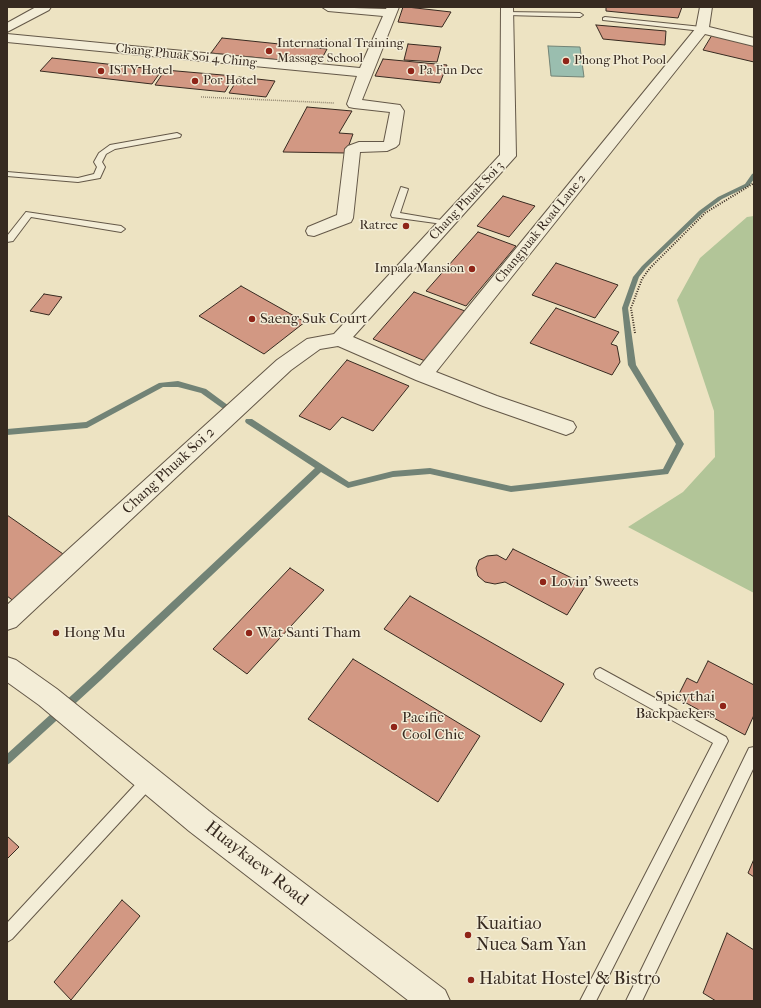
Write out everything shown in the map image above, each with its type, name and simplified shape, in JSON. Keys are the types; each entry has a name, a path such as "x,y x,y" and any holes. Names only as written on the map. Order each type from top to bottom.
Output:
{"street":[{"path":"314,231 346,218 353,150 359,148 387,146 391,144 397,111 395,108 354,104 365,73 392,10 328,7"},
{"name":"Changpuak Road Lane 2","path":"423,375 702,29 706,7"},
{"path":"7,28 44,8"},
{"name":"Chang Phuak Soi 3","path":"340,339 508,156 507,10"},
{"path":"702,29 754,42"},
{"name":"Chang Phuak Soi 4 Ching","path":"7,38 365,73"},
{"path":"340,339 423,375 490,401 566,427"},
{"name":"Chang Phuak Soi 2","path":"7,620 284,364 314,344 340,339"},
{"name":"Huaykaew Road","path":"7,668 48,698 149,780 434,1001"}],"lane":[{"path":"507,10 580,15"},
{"path":"605,19 702,29"},
{"path":"7,174 78,180 97,176 101,167 98,162 103,153 113,147 177,135"},
{"path":"404,189 395,216 447,223"},
{"path":"7,239 10,239 29,214 121,228"},
{"path":"588,1001 721,741 600,674"},
{"path":"634,1001 754,753"},
{"path":"7,934 149,780"}],"path":[{"path":"201,97 354,104"},
{"path":"635,333 632,308 642,279 650,268 705,213 754,183"}],"shaded area":[{"name":"Phong Phot Pool","path":"548,46 580,47 584,77 551,76"},
{"path":"754,216 754,593 628,527 683,492 715,457 714,411 677,300 700,258 747,217"}],"building":[{"path":"403,7 451,12 442,27 398,22"},
{"path":"606,7 682,7 678,18 606,11"},
{"path":"596,25 666,31 665,45 603,39"},
{"path":"712,35 754,44 754,62 703,50"},
{"name":"International Training Massage School","path":"222,38 327,49 319,64 211,53"},
{"path":"408,44 441,47 437,62 404,60"},
{"name":"ISTY Hotel","path":"52,58 162,70 152,84 40,71"},
{"name":"Pa Fun Dee","path":"383,59 447,65 440,83 375,76"},
{"name":"Por Hotel","path":"165,70 234,76 225,92 155,85"},
{"path":"239,77 275,81 266,97 229,93"},
{"path":"307,107 352,111 339,133 353,134 346,153 283,152"},
{"path":"503,196 535,206 509,237 477,226"},
{"name":"Impala Mansion","path":"478,232 516,246 466,306 426,291"},
{"path":"556,263 618,285 595,318 532,295"},
{"name":"Saeng Suk Court","path":"241,286 305,322 264,354 199,316"},
{"path":"414,292 465,311 425,361 373,339"},
{"path":"44,294 62,297 49,315 30,311"},
{"path":"556,308 619,332 611,344 617,346 620,362 612,375 530,343"},
{"path":"347,360 409,386 373,431 342,417 330,430 299,416"},
{"path":"7,515 66,556 15,602 7,596"},
{"name":"Lovin' Sweets","path":"513,549 586,585 567,615 505,582 495,584 485,582 478,576 476,568 479,560 487,556 497,555 506,560"},
{"path":"290,568 324,590 247,674 213,649"},
{"path":"410,596 564,684 541,722 384,629"},
{"name":"Pacific Cool Chic","path":"353,659 480,736 438,802 308,719"},
{"name":"Spicythai Backpackers","path":"708,661 754,685 754,715 745,735 677,698 687,678 697,683"},
{"path":"7,836 19,847 7,859"},
{"path":"754,859 754,877 748,873"},
{"path":"122,900 140,916 71,1000 54,982"},
{"path":"727,933 754,950 754,1001 716,1001 703,993"}],"waterway":[{"path":"321,467 348,485 393,474 430,471 511,489 665,472 680,444 632,365 625,308 636,277 644,267 701,212 720,198 747,185 754,175"},
{"path":"7,432 87,425 162,385 178,384 203,391 225,406"},
{"path":"249,421 321,467"},
{"path":"7,760 98,677 321,467"}],"place":[{"name":"International Training Massage School","path":"269,51"},
{"name":"Phong Phot Pool","path":"566,61"},
{"name":"ISTY Hotel","path":"101,71"},
{"name":"Pa Fun Dee","path":"411,71"},
{"name":"Por Hotel","path":"195,81"},
{"name":"Ratree","path":"406,226"},
{"name":"Impala Mansion","path":"472,269"},
{"name":"Saeng Suk Court","path":"252,319"},
{"name":"Lovin' Sweets","path":"543,582"},
{"name":"Hong Mu","path":"56,633"},
{"name":"Wat Santi Tham","path":"249,633"},
{"name":"Spicythai Backpackers","path":"723,706"},
{"name":"Pacific Cool Chic","path":"394,727"},
{"name":"Kuaitiao Nuea Sam Yan","path":"468,935"},
{"name":"Habitat Hostel & Bistro","path":"471,980"}]}
